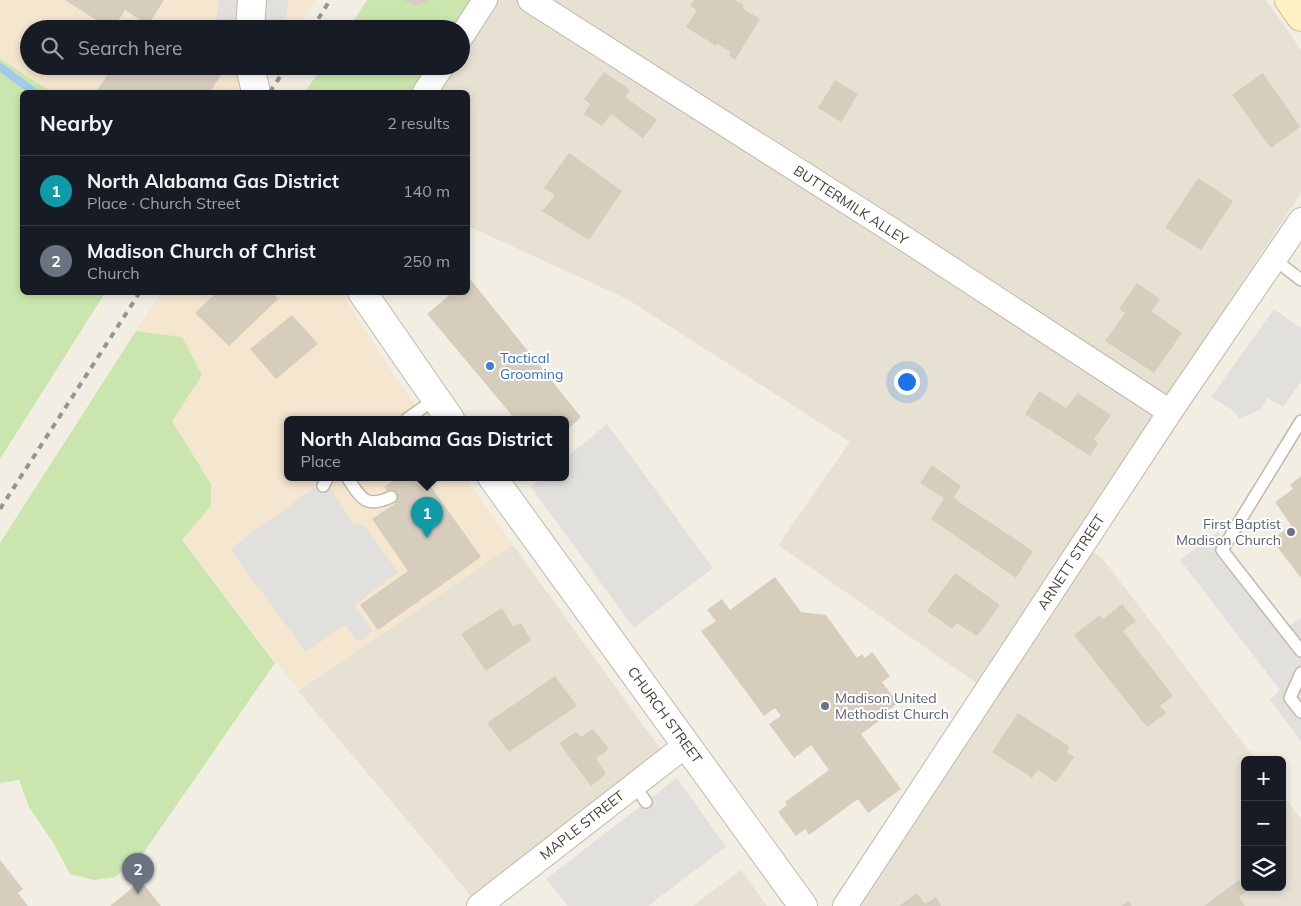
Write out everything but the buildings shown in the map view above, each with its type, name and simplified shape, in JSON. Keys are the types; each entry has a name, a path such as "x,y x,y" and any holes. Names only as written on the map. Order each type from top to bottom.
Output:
{"main road":[{"path":"1289,0 1301,17"}],"street":[{"path":"251,20 252,0"},
{"path":"470,23 485,0"},
{"name":"BUTTERMILK ALLEY","path":"530,0 890,229 1170,412"},
{"path":"252,75 256,90"},
{"path":"426,90 436,75"},
{"name":"ARNETT STREET","path":"844,906 1170,412 1301,220"},
{"path":"364,295 442,409"},
{"name":"CHURCH STREET","path":"495,481 803,906"},
{"name":"MAPLE STREET","path":"479,906 640,794 686,745"}],"lane":[{"path":"1274,259 1301,280"},
{"path":"418,416 442,409"},
{"path":"1301,421 1222,550 1301,651"},
{"path":"351,481 363,499 373,503 391,497"},
{"path":"1301,673 1290,698 1301,712"}],"shaded area":[{"path":"0,0 315,0 302,20 20,20 20,72 0,59"},
{"path":"219,0 288,0 287,20 216,20"},
{"path":"485,0 1266,0 1301,50 1301,193 1073,539 1103,559 1253,756 1241,756 1241,891 1286,891 1286,799 1301,819 1301,906 857,906 998,698 778,545 850,442 627,299 470,227 470,90 426,90 436,75 470,75 470,23"},
{"path":"25,75 265,75 253,90 49,90"},
{"path":"160,295 343,295 393,374 423,416 284,416 284,481 468,481 513,545 298,690 182,540 211,506 211,484 172,421 182,337 136,331"},
{"path":"1274,309 1301,328 1301,382 1283,407 1267,398 1261,409 1240,419 1231,409 1211,397"},
{"path":"607,424 713,568 634,628 531,487 538,481 569,481 569,456"},
{"path":"329,485 353,523 365,526 398,572 355,605 373,631 358,642 345,625 306,652 230,549 314,488"},
{"path":"1218,532 1289,626 1301,618 1301,741 1270,700 1280,690 1180,560"},
{"path":"513,545 661,750 472,897 298,691"},
{"path":"677,778 726,847 648,906 568,906 546,879"},
{"path":"741,870 767,906 693,906"}],"green space":[{"path":"367,0 472,0 459,20 354,20"},
{"path":"0,59 20,72 20,75 25,75 49,90 20,90 20,295 104,295 0,459"},
{"path":"317,75 423,75 413,90 306,90"},
{"path":"136,331 182,337 202,375 172,421 211,484 211,506 182,540 275,663 142,855 115,877 94,880 70,874 54,844 29,807 19,780 0,783 0,543"}],"waterway":[{"path":"0,67 31,90"}],"railway":[{"path":"318,20 330,0"},
{"path":"271,90 281,75"},
{"path":"0,509 138,295"}],"place":[{"name":"Tactical Grooming","path":"490,366"},
{"name":"First Baptist Madison Church","path":"1291,532"},
{"name":"North Alabama Gas District","path":"427,538"},
{"name":"Madison United Methodist Church","path":"825,706"},
{"name":"Madison Church of Christ","path":"138,894"}]}
